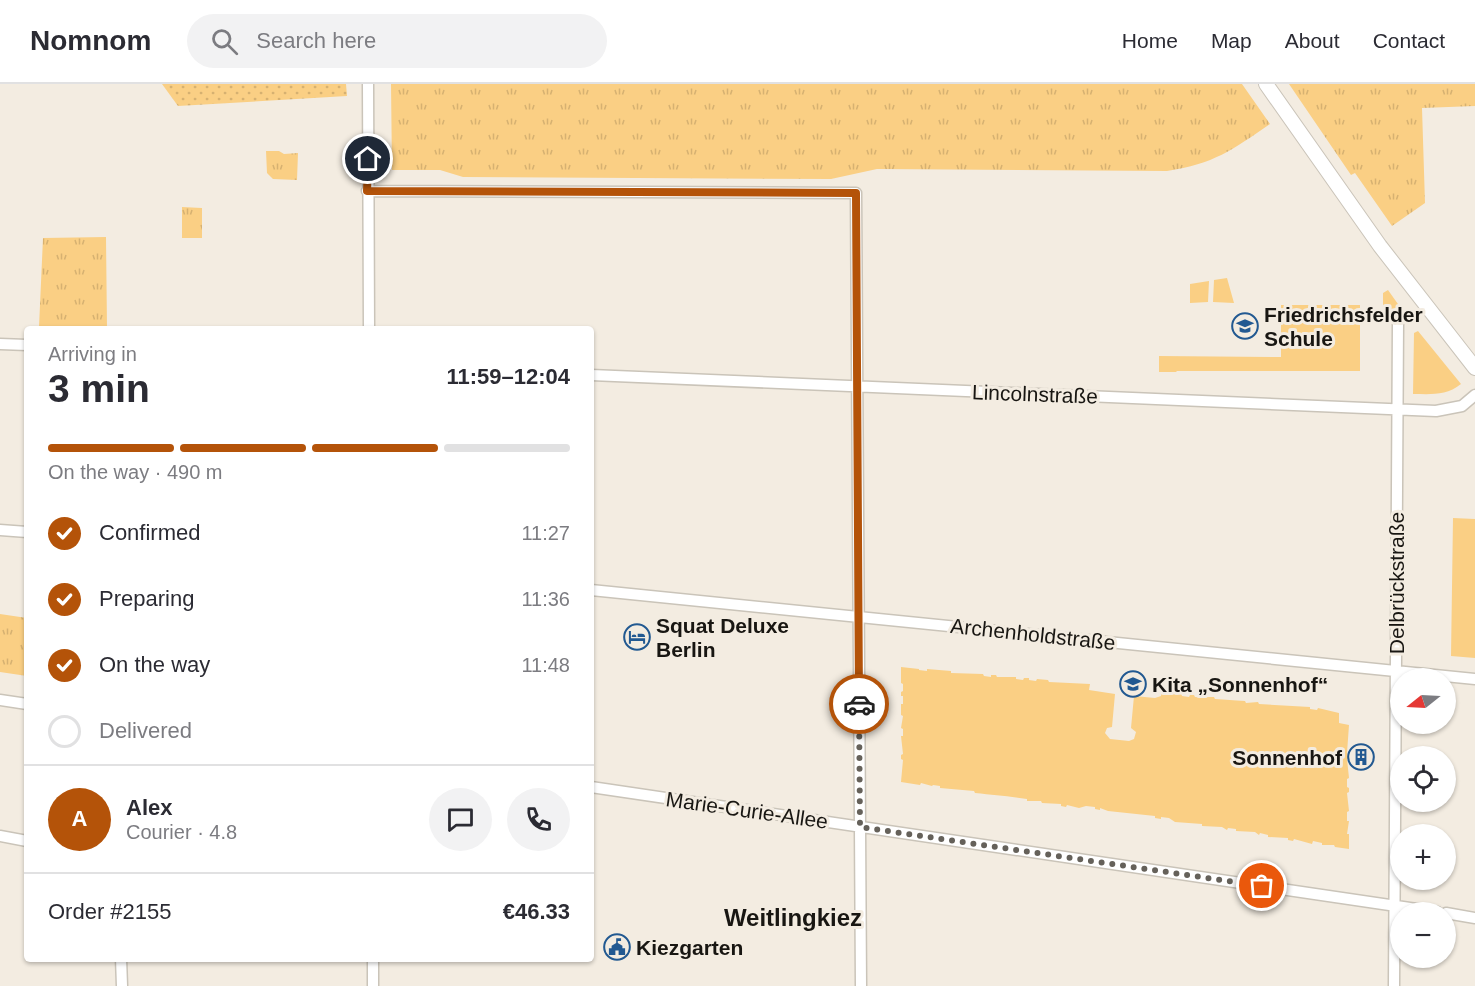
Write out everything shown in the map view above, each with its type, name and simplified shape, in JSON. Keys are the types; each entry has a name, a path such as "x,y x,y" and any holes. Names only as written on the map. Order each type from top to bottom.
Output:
{"street":[{"path":"368,84 369,326"},
{"path":"1266,84 1392,263 1475,368"},
{"path":"367,191 856,193 861,986"},
{"name":"Delbrückstraße","path":"1395,668 1398,323"},
{"path":"0,344 24,345"},
{"name":"Lincolnstraße","path":"594,375 1436,411 1462,405 1475,395"},
{"path":"0,530 24,532"},
{"name":"Archenholdstraße","path":"594,590 1390,670"},
{"name":"Archenholdstraße","path":"1456,677 1475,679"},
{"path":"0,700 24,704"},
{"name":"Delbrückstraße","path":"1394,902 1395,734"},
{"name":"Marie-Curie-Allee","path":"594,787 1390,904"},
{"path":"0,836 24,840"},
{"path":"1456,915 1475,918"},
{"path":"121,962 122,986"},
{"path":"373,962 373,986"},
{"name":"Delbrückstraße","path":"1394,968 1394,986"}],"green space":[{"path":"162,84 346,84 347,96 178,106"},
{"path":"391,84 1242,84 1270,124 1222,155 1198,164 1167,171 877,169 831,179 463,177 440,170 392,170"},
{"path":"1289,84 1475,84 1475,106 1422,108 1425,203 1392,226 1355,173 1351,175"},
{"path":"266,151 279,151 284,154 298,153 297,180 273,179 267,173"},
{"path":"182,207 202,208 202,238 182,238"},
{"path":"106,237 107,326 39,326 43,238"},
{"path":"1227,278 1234,303 1213,302 1214,280"},
{"path":"1209,281 1208,302 1190,303 1190,284"},
{"path":"1388,290 1410,321 1389,320 1383,315 1383,293"},
{"path":"1281,305 1360,305 1360,371 1159,372 1159,356 1281,357"},
{"path":"1418,331 1461,384 1444,392 1413,394 1414,333"},
{"path":"1453,518 1475,519 1475,658 1451,656"},
{"path":"0,614 24,618 24,676 0,672"},
{"path":"901,667 983,674 991,677 991,675 996,675 997,677 1016,677 1016,679 1023,680 1029,678 1029,680 1036,681 1037,679 1049,682 1090,684 1089,690 1115,694 1112,727 1107,728 1105,733 1110,739 1129,741 1134,739 1136,732 1131,728 1134,696 1155,698 1161,696 1162,691 1181,693 1182,696 1189,697 1194,695 1195,697 1245,701 1246,703 1310,707 1310,709 1317,710 1318,708 1339,713 1339,723 1349,725 1347,834 1349,834 1349,849 1322,845 1322,843 1313,841 1312,844 1294,839 1293,841 1288,840 1288,838 1268,837 1268,835 1260,833 1259,835 1255,832 1236,831 1236,829 1228,828 1227,830 1222,827 1175,822 1169,818 1161,817 1161,819 1155,816 1108,811 1100,808 1100,810 1086,806 1079,808 1067,805 1066,807 1061,804 901,782 903,716 901,715 901,704 903,704 903,696 901,692 903,684 901,683"}],"way so far":[{"path":"859,704 860,827 1262,886"}],"place":[{"name":"Friedrichsfelder Schule","path":"1245,326"},
{"name":"Squat Deluxe Berlin","path":"637,637"},
{"name":"Kita „Sonnenhof“","path":"1133,684"},
{"name":"Sonnenhof","path":"1361,757"},
{"name":"Kiezgarten","path":"617,947"}],"district":[{"name":"Weitlingkiez","path":"793,917"}],"route":[{"path":"368,159 367,191 856,193 859,704"}]}
